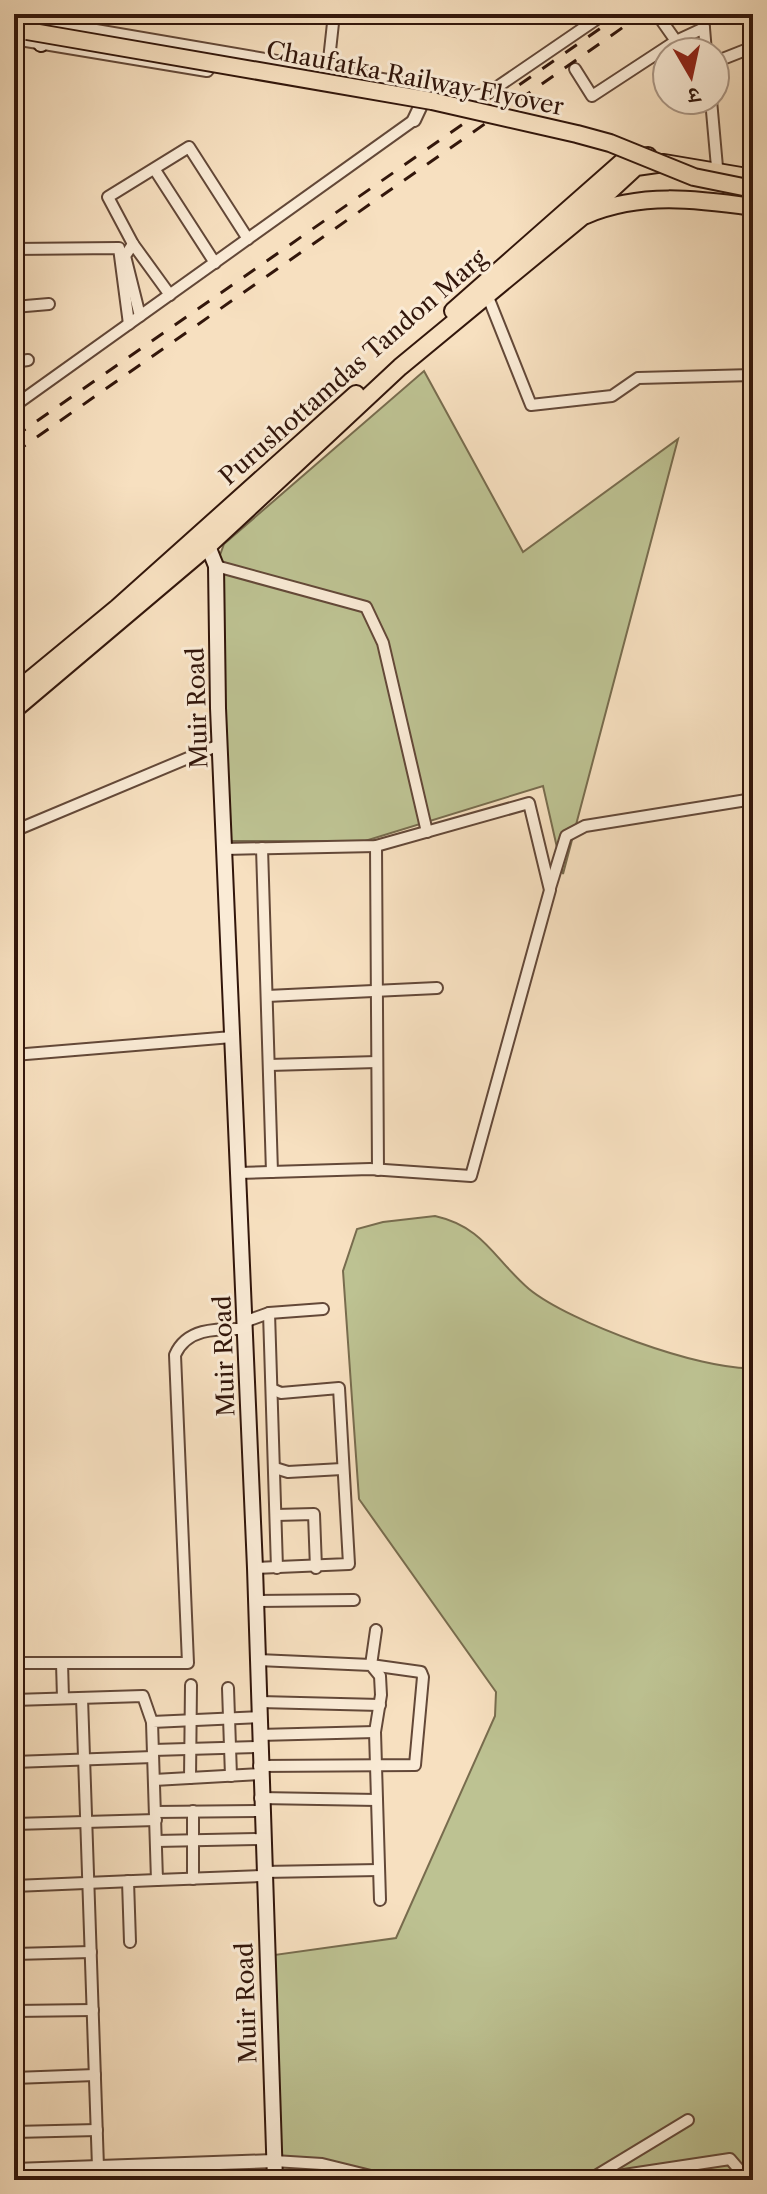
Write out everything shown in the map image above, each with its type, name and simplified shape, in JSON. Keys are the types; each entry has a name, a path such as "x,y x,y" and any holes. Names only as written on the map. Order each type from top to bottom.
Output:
{"main road":[{"path":"41,44 47,19"},
{"name":"Chaufatka Railway Flyover","path":"18,32 432,101 610,143 683,174 753,189"},
{"name":"Purushottamdas Tandon Marg","path":"14,693 206,539 622,162 642,155 753,176"},
{"path":"14,710 400,367 583,216 605,192 643,164 664,163 753,176"},
{"path":"583,216 644,199 699,200 753,207"},
{"name":"Muir Road","path":"206,539 216,566 219,745 255,1568 275,2180"}],"street":[{"path":"326,88 334,14"},
{"path":"14,17 47,19 473,96 487,94 604,14"},
{"path":"657,14 672,36"},
{"path":"702,14 705,36"},
{"path":"687,36 704,28"},
{"path":"18,32 41,44 419,105"},
{"path":"731,56 753,47"},
{"path":"575,69 592,96 651,57"},
{"path":"14,406 414,120 429,88"},
{"path":"712,116 717,167"},
{"path":"170,295 133,244 108,197 189,147 248,239"},
{"path":"155,170 215,263"},
{"path":"133,244 125,256 140,316"},
{"path":"14,249 119,248 129,324"},
{"path":"488,297 531,405 612,396 638,378 753,375"},
{"path":"14,307 49,304"},
{"path":"14,362 28,360"},
{"path":"216,566 366,607 383,643 427,832"},
{"path":"14,831 219,745"},
{"path":"238,1173 378,1170 471,1176 566,836 585,826 753,799"},
{"path":"224,849 376,846 529,803 550,890"},
{"path":"376,846 378,1170"},
{"path":"262,848 272,1172"},
{"path":"267,996 437,988"},
{"path":"14,1055 232,1037"},
{"path":"269,1065 377,1062"},
{"path":"14,1663 188,1663 175,1355 191,1337 207,1330 244,1325 269,1313 323,1309"},
{"path":"269,1313 274,1390 277,1568"},
{"path":"255,1568 316,1568 349,1564 339,1388 290,1393 274,1390"},
{"path":"275,1468 288,1472 342,1469"},
{"path":"276,1515 314,1514 316,1568"},
{"path":"256,1601 354,1600"},
{"path":"376,1630 371,1665 380,1676 380,1705 375,1732 380,1900"},
{"path":"154,1780 231,1776 260,1770 415,1765 417,1762 421,1672 371,1665 258,1660"},
{"path":"62,1663 63,1698"},
{"path":"190,1778 191,1685"},
{"path":"228,1688 231,1776"},
{"path":"14,1700 143,1696 152,1722 157,1880"},
{"path":"82,1698 98,2167"},
{"path":"260,1702 380,1705"},
{"path":"152,1722 260,1717"},
{"path":"14,1762 230,1748 259,1741 375,1732"},
{"path":"14,1824 87,1822 261,1804 377,1800"},
{"path":"193,1811 193,1879"},
{"path":"156,1841 262,1839"},
{"path":"14,1886 379,1870"},
{"path":"128,1881 130,1942"},
{"path":"14,1954 91,1952"},
{"path":"14,2011 93,2010"},
{"path":"14,2078 95,2075"},
{"path":"590,2180 688,2120"},
{"path":"14,2132 97,2130"},
{"path":"590,2180 730,2159 748,2180"},
{"path":"14,2170 274,2161 322,2164 387,2180"},
{"path":"185,2180 190,2164"}],"green space":[{"path":"424,371 523,552 678,439 563,874 543,786 365,841 229,841 216,566 224,544"},
{"path":"435,1216 452,1221 477,1236 529,1289 574,1316 670,1353 702,1362 753,1368 753,2180 282,2180 274,1955 396,1938 495,1716 496,1692 359,1499 343,1271 357,1229 383,1222"}],"railway":[{"path":"14,437 621,14"},
{"path":"14,453 642,14"}]}
